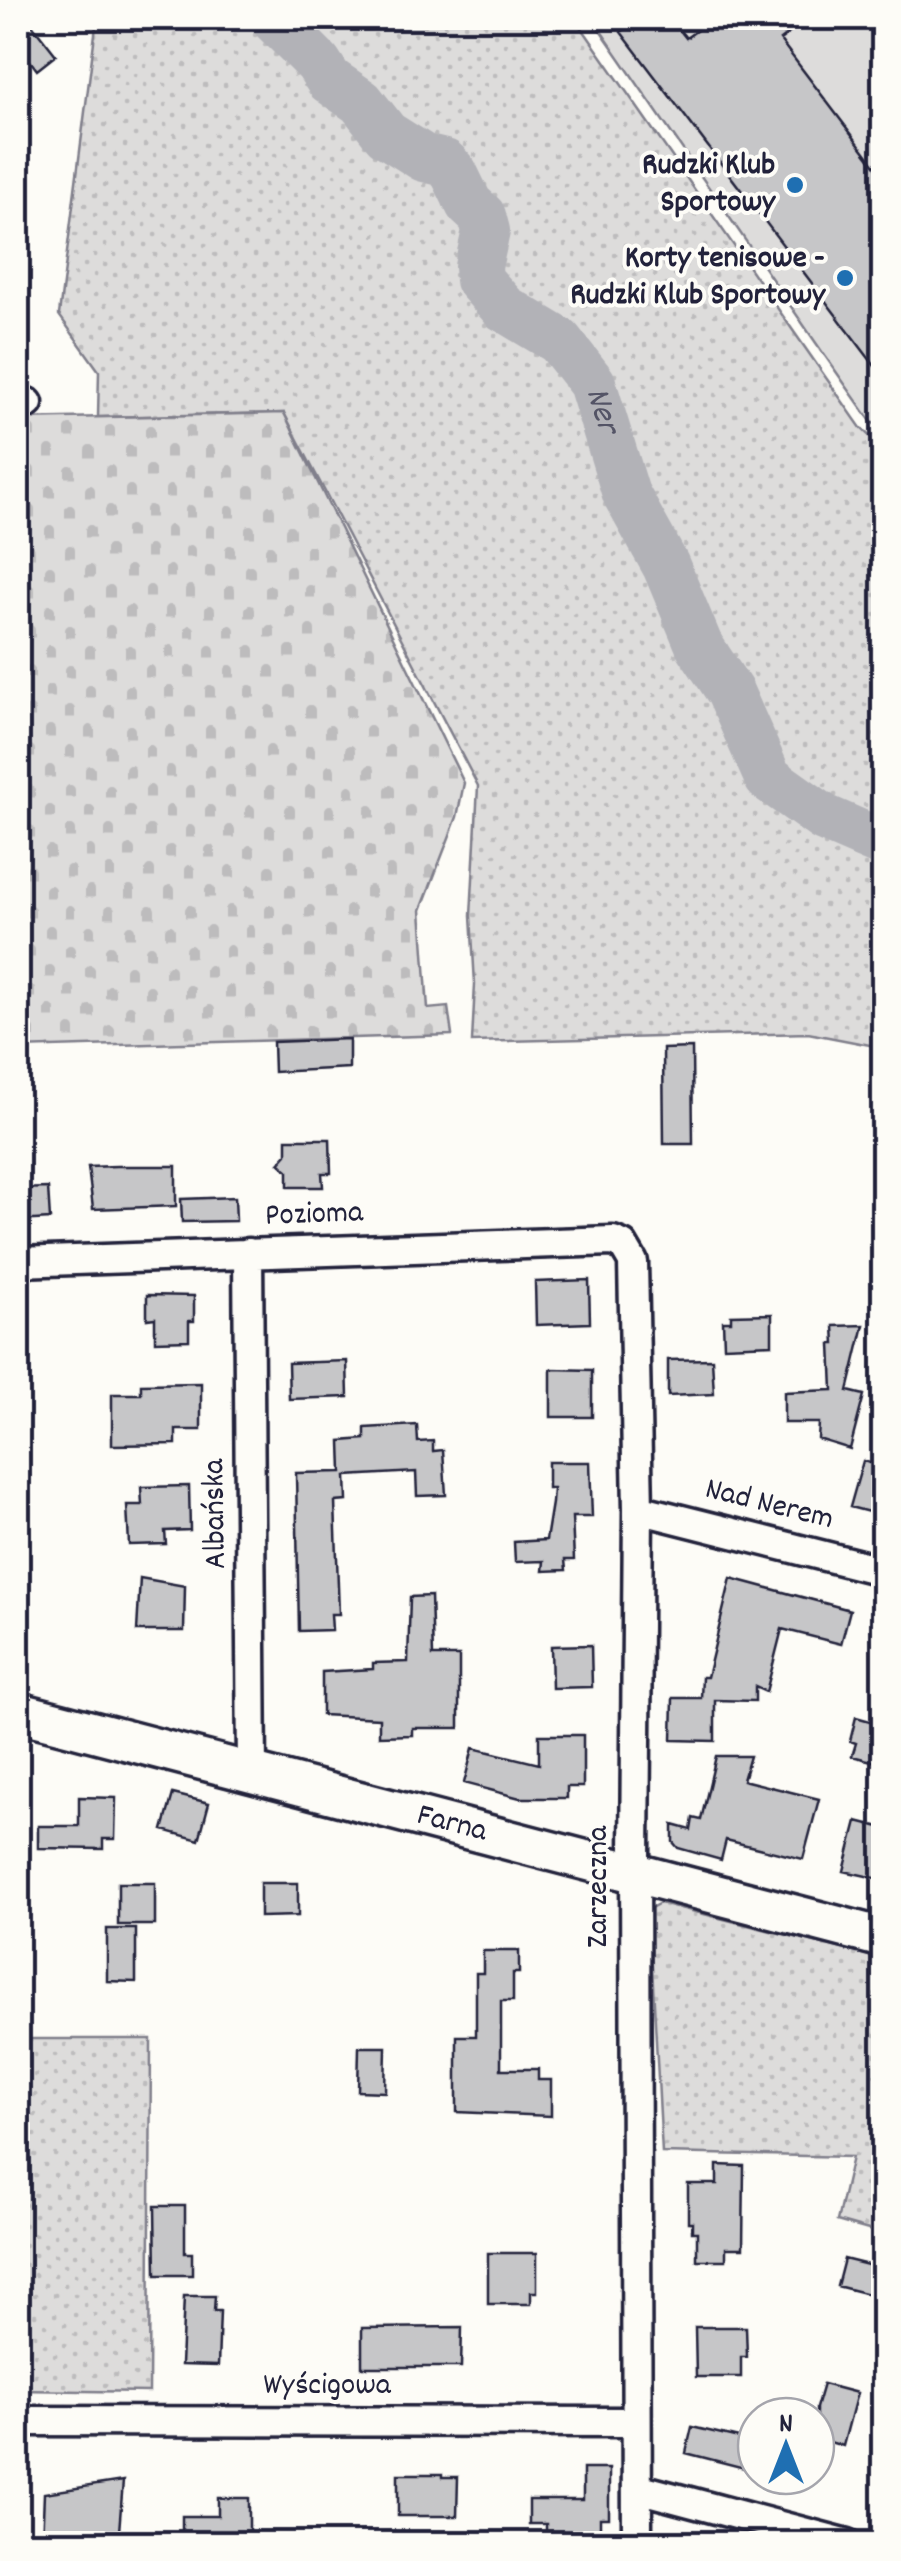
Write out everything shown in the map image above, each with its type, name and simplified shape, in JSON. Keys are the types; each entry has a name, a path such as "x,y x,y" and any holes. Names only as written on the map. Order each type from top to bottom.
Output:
{"street":[{"name":"Pozioma","path":"18,1262 613,1241"},
{"name":"Zarzeczna","path":"613,1241 623,1245 633,1262 638,1509 637,2544"},
{"name":"Albańska","path":"248,1253 252,1773"},
{"name":"Nad Nerem","path":"638,1509 884,1571"},
{"name":"Farna","path":"18,1712 884,1938"},
{"name":"Wyścigowa","path":"18,2421 636,2422"},
{"path":"636,2488 848,2544"}],"green space":[{"path":"97,18 575,18 861,428 883,449 883,1364 872,1057 875,1046 808,1033 472,1042 475,984 471,916 478,786 284,413 98,417 99,371 59,315"},
{"name":"Rudzki Klub Sportowy","path":"592,18 883,18 883,432 870,420"},
{"path":"284,413 464,783 457,817 421,910 428,1009 448,1007 452,1035 18,1048 18,419"},
{"path":"660,1903 883,1959 883,2234 837,2221 852,2157 662,2153 649,1909"},
{"path":"18,2039 151,2039 149,2392 18,2390"}],"building":[{"path":"18,18 27,18 56,55 37,70 31,62 18,73"},
{"name":"Rudzki Klub Sportowy","path":"640,18 670,18 686,38 714,18 809,18 780,40 884,177 884,378 621,32"},
{"path":"349,1039 349,1068 274,1072 273,1042"},
{"path":"692,1048 693,1144 664,1144 663,1049"},
{"path":"287,1139 330,1139 331,1173 322,1173 323,1187 288,1187 288,1171 279,1163 287,1154"},
{"path":"176,1166 176,1206 93,1209 88,1167"},
{"path":"48,1188 50,1219 18,1221 18,1189"},
{"path":"235,1197 236,1221 182,1222 181,1199"},
{"path":"589,1280 590,1323 536,1325 535,1282"},
{"path":"147,1295 194,1296 189,1340 155,1341 155,1318 147,1319"},
{"path":"772,1314 772,1344 724,1346 723,1321 731,1321 731,1315"},
{"path":"864,1325 848,1391 864,1395 850,1449 818,1439 819,1423 784,1423 784,1392 833,1390 834,1326"},
{"path":"712,1359 714,1394 668,1396 668,1360"},
{"path":"347,1361 348,1397 289,1399 288,1363"},
{"path":"551,1369 592,1370 592,1417 551,1417"},
{"path":"201,1383 201,1430 176,1430 176,1444 112,1445 112,1394 141,1394 141,1384"},
{"path":"417,1425 418,1442 433,1441 433,1451 443,1450 446,1495 417,1496 416,1472 346,1476 347,1501 335,1502 339,1614 331,1614 332,1630 299,1631 296,1473 342,1472 341,1441 365,1439 365,1428"},
{"path":"863,1461 884,1467 884,1516 850,1507"},
{"path":"548,1462 590,1462 592,1517 572,1517 574,1560 565,1560 566,1570 543,1571 544,1561 515,1562 514,1542 546,1540 553,1488 548,1488"},
{"path":"189,1486 190,1530 165,1531 166,1544 129,1545 127,1505 142,1505 141,1487"},
{"path":"140,1578 185,1586 184,1631 137,1631"},
{"path":"731,1578 850,1610 841,1644 782,1629 766,1692 755,1687 755,1701 715,1700 715,1741 672,1740 673,1698 701,1698 702,1677 707,1677"},
{"path":"431,1596 433,1656 459,1656 459,1728 412,1728 412,1735 379,1736 379,1718 322,1715 322,1672 373,1669 373,1663 408,1662 410,1597"},
{"path":"591,1645 592,1687 552,1688 551,1646"},
{"path":"856,1717 884,1725 884,1751 880,1750 876,1762 852,1756 856,1743 850,1741"},
{"path":"539,1735 583,1735 583,1787 567,1787 567,1798 520,1798 464,1783 473,1748 539,1764"},
{"path":"716,1756 750,1756 743,1780 819,1799 803,1859 726,1840 721,1860 678,1848 673,1842 673,1825 691,1830 693,1818 701,1820"},
{"path":"173,1794 209,1803 199,1840 163,1830"},
{"path":"79,1797 116,1798 115,1839 103,1839 103,1849 38,1848 38,1826 79,1826"},
{"path":"857,1821 884,1828 884,1880 844,1871"},
{"path":"118,1883 155,1883 155,1925 118,1925"},
{"path":"260,1883 298,1883 298,1916 260,1917"},
{"path":"107,1929 136,1929 136,1982 107,1981"},
{"path":"483,1951 519,1951 519,1973 513,1973 513,2001 501,2001 501,2069 538,2069 538,2080 551,2080 551,2116 457,2112 457,2036 476,2036 476,1973 483,1973"},
{"path":"359,2047 386,2047 385,2092 358,2091"},
{"path":"717,2165 744,2166 743,2248 726,2248 726,2260 697,2260 697,2232 692,2232 692,2222 688,2222 688,2184 717,2184"},
{"path":"155,2206 185,2206 185,2253 192,2253 192,2275 156,2275"},
{"path":"488,2253 537,2253 537,2292 531,2292 531,2304 488,2304"},
{"path":"844,2259 884,2269 884,2298 837,2286"},
{"path":"184,2296 215,2296 214,2311 220,2311 218,2366 181,2365"},
{"path":"462,2327 461,2367 362,2367 362,2328"},
{"path":"695,2327 746,2327 747,2357 741,2357 741,2377 696,2377"},
{"path":"823,2384 857,2393 843,2446 836,2444 836,2396 820,2396"},
{"path":"692,2427 736,2437 736,2466 686,2453"},
{"path":"583,2469 609,2469 609,2518 600,2518 600,2544 546,2544 546,2524 529,2524 529,2500 583,2500"},
{"path":"398,2474 458,2477 457,2516 398,2516"},
{"path":"123,2481 118,2544 42,2544 44,2493"},
{"path":"218,2498 249,2498 249,2534 245,2534 245,2544 182,2544 182,2516 218,2516"}],"waterway":[{"name":"Ner","path":"273,18 318,63 329,80 361,102 386,134 424,158 445,163 454,173 469,204 482,216 486,231 479,280 504,308 559,341 592,383 626,494 666,566 699,645 730,692 768,778 824,818 884,844"}],"place":[{"name":"Rudzki Klub Sportowy","path":"795,185"},
{"name":"Korty tenisowe - Rudzki Klub Sportowy","path":"845,278"}]}
